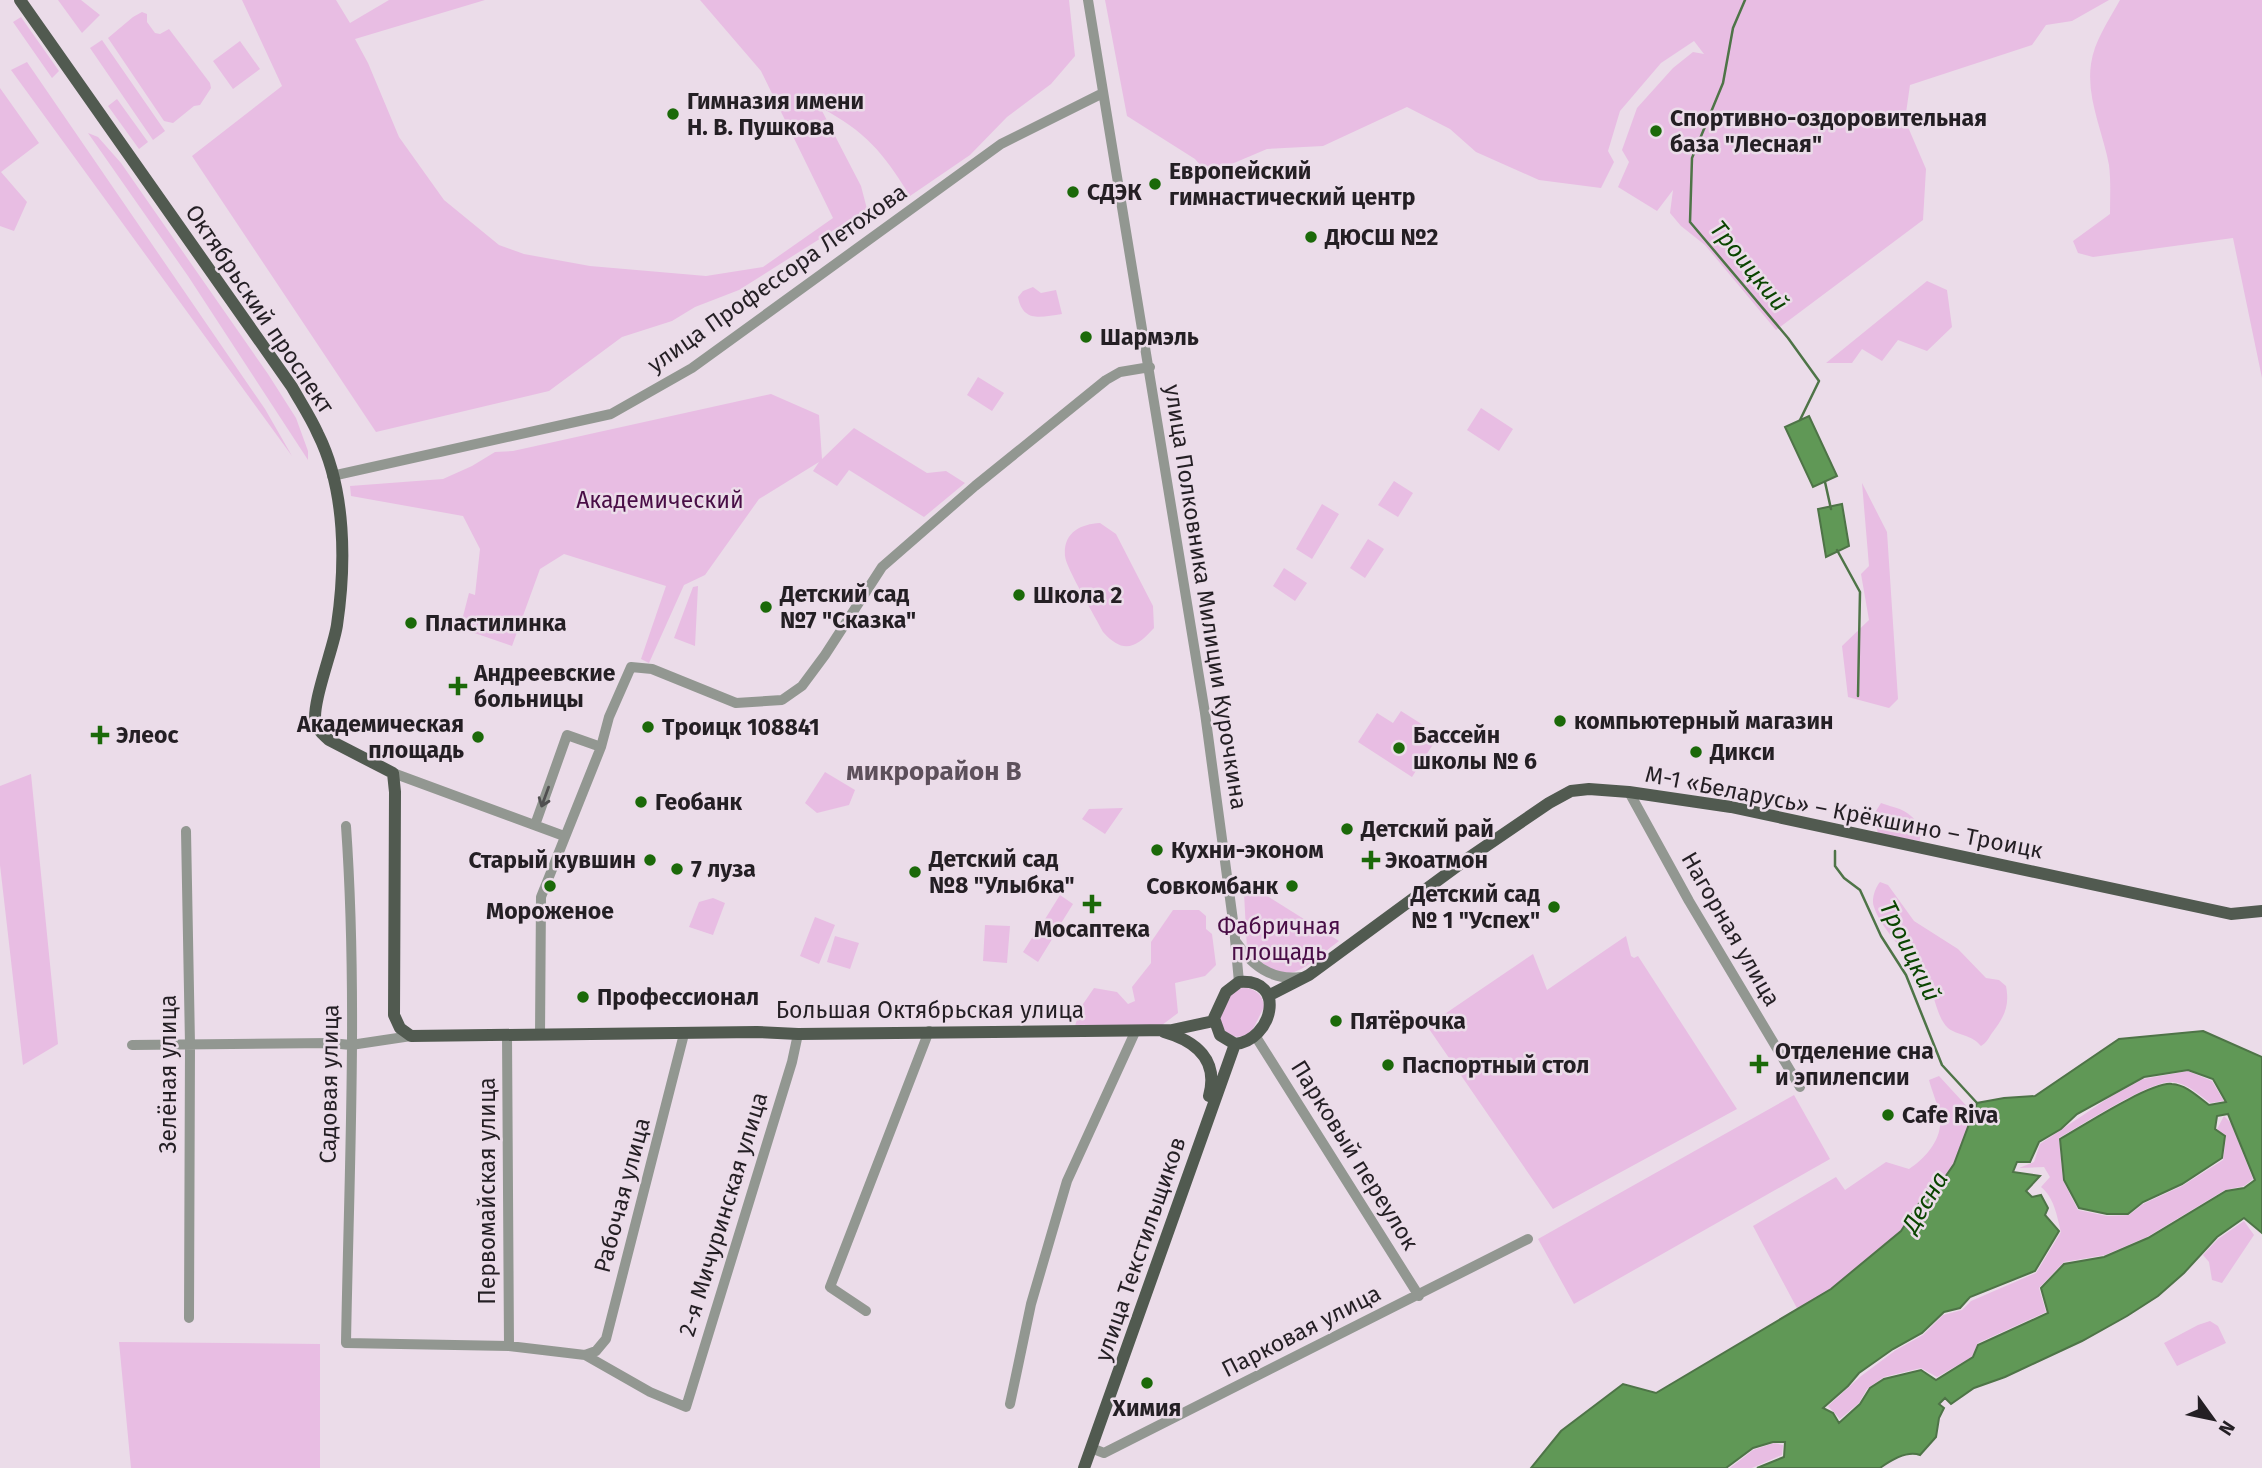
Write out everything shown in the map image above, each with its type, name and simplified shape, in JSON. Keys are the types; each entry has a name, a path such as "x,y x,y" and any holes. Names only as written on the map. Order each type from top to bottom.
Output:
{"main road":[{"name":"Октябрьский проспект","path":"20,0 292,387 319,436 332,475 340,521 341,579 334,644 314,716 321,733 329,740 393,773"},
{"path":"393,773 394,1015 400,1028 411,1036"},
{"name":"М-1 «Беларусь» – Крёкшино – Троицк","path":"1268,996 1309,975 1467,859 1559,797 1571,791 1589,789 1629,792 1742,809 2231,914 2262,911"},
{"path":"1239,982 1252,982 1263,988 1268,996 1270,1012 1256,1037 1235,1044 1220,1035 1214,1021 1226,992 1239,982"},
{"name":"Большая Октябрьская улица","path":"411,1036 1172,1030 1214,1021"},
{"path":"1157,1030 1192,1042 1207,1061 1212,1084 1202,1119 1204,1130"},
{"name":"улица Текстильщиков","path":"1084,1468 1235,1044"}],"street":[{"name":"улица Полковника Милиции Курочкина","path":"1088,0 1205,713 1239,982"},
{"name":"улица Профессора Летохова","path":"332,475 611,414 692,368 1001,144 1102,93"},
{"path":"540,1035 541,897 591,776 609,717 631,667 652,669 736,703 782,700 802,686 825,656 883,567 975,486 1106,380 1120,372 1150,367"},
{"path":"535,825 567,735 601,747"},
{"path":"393,773 565,836"},
{"name":"Нагорная улица","path":"1629,792 1689,901 1800,1087"},
{"name":"Садовая улица","path":"346,826 351,1045 346,1343 509,1346"},
{"name":"Зелёная улица","path":"186,831 190,1044 189,1318"},
{"path":"1235,940 1255,965 1266,972 1288,978 1309,975"},
{"path":"1010,1404 1031,1304 1067,1181 1136,1030"},
{"path":"866,1311 830,1287 929,1031"},
{"name":"Рабочая улица","path":"584,1355 596,1351 606,1339 684,1034"},
{"name":"2-я Мичуринская улица","path":"584,1355 650,1392 686,1407 799,1034"},
{"name":"Первомайская улица","path":"507,1035 509,1346"},
{"path":"132,1045 351,1045 411,1036"},
{"name":"Парковый переулок","path":"1256,1037 1419,1296"},
{"name":"Парковая улица","path":"1091,1448 1104,1453 1528,1239"},
{"path":"509,1346 584,1355"}],"green space":[{"path":"58,0 81,0 100,15 82,33"},
{"path":"242,0 336,0 350,23 389,0 485,0 355,39 399,137 444,200 499,245 524,254 590,266 706,276 763,267 833,218 761,71 700,0 1069,0 1075,56 1051,84 1007,117 970,155 910,196 872,144 820,107 861,186 867,209 739,290 695,307 672,321 622,337 549,391 376,432 192,156 282,86"},
{"path":"1105,0 2109,0 2072,21 2046,25 2032,45 1910,85 1905,120 1926,169 1923,220 1776,330 1705,245 1681,226 1670,213 1673,190 1657,211 1618,187 1629,162 1622,150 1637,108 1673,68 1693,52 1704,54 1694,41 1661,63 1620,111 1608,151 1614,162 1601,188 1539,180 1476,152 1450,129 1407,107 1323,146 1267,149 1208,174 1195,159 1127,116"},
{"path":"2120,0 2262,0 2262,378 2233,238 2093,257 2078,253 2073,241 2110,214 2109,165 2093,102 2090,77 2095,47"},
{"path":"142,12 147,14 147,22 155,33 160,34 169,29 210,83 211,88 200,105 194,106 173,123 164,121 108,38"},
{"path":"21,17 59,71 52,78 13,22"},
{"path":"102,40 165,131 153,140 90,48"},
{"path":"240,41 260,69 233,89 213,61"},
{"path":"27,62 265,409 292,456 11,70"},
{"path":"0,88 39,143 1,172 27,202 14,231 0,226"},
{"path":"117,99 148,142 139,149 108,106"},
{"path":"88,133 98,137 121,163 268,374 296,418 308,451 308,460 188,276"},
{"path":"1927,281 1947,290 1952,327 1927,351 1898,340 1882,361 1862,349 1852,363 1826,363"},
{"path":"1033,287 1041,293 1056,290 1062,314 1034,316 1024,311 1018,297 1023,291"},
{"path":"978,377 1004,393 992,411 967,395"},
{"name":"Академический","path":"771,394 819,415 822,459 854,428 927,473 946,471 965,483 924,517 849,470 837,486 813,471 819,462 759,499 705,575 684,585 649,663 641,659 666,586 564,554 540,569 512,646 460,628 469,593 475,595 480,549 463,516 351,496 350,486 443,479 495,452 513,451"},
{"path":"1481,408 1513,429 1499,451 1467,430"},
{"path":"1394,481 1413,493 1398,517 1378,505"},
{"path":"1862,483 1887,532 1898,699 1889,708 1848,697 1842,646 1869,620 1861,574 1869,566"},
{"path":"1322,504 1339,514 1312,559 1296,549"},
{"path":"1100,523 1116,534 1153,606 1154,628 1141,641 1129,646 1117,644 1103,632 1065,556 1067,541 1074,531 1086,525"},
{"path":"1368,539 1384,549 1365,578 1350,568"},
{"path":"1284,568 1307,583 1295,601 1273,586"},
{"path":"698,586 695,646 674,638 693,587"},
{"name":"Бассейн школы № 6","path":"1401,711 1439,735 1412,777 1358,742 1377,713 1393,723"},
{"path":"825,772 855,790 849,805 817,813 805,803"},
{"path":"31,774 58,1044 23,1065 0,865 0,786"},
{"path":"1881,803 1902,810 1915,819 1920,825 1920,841 1878,834 1874,814"},
{"path":"1123,808 1105,834 1082,819 1089,809"},
{"path":"1880,882 1888,885 1914,921 1958,949 1986,978 1999,980 2006,986 2005,1011 1981,1046 1944,1024 1928,983 1878,916 1873,904"},
{"name":"Фабричная площадь","path":"1256,889 1339,941 1304,968 1284,973 1273,970 1247,949 1244,893"},
{"path":"1060,895 1073,904 1055,933 1042,924"},
{"path":"713,898 725,903 713,935 689,927 699,902"},
{"path":"1173,910 1199,910 1206,916 1206,929 1212,934 1216,965 1205,976 1175,983 1178,1013 1162,1025 1075,1026 1081,1007 1094,988 1117,992 1128,1004 1135,1001 1132,987 1151,963 1151,942"},
{"path":"815,917 835,925 819,964 800,956"},
{"path":"985,925 1010,926 1007,963 983,961"},
{"path":"1039,927 1054,936 1038,962 1023,952"},
{"path":"835,936 859,943 850,969 827,962"},
{"path":"1626,936 1631,956 1638,956 1737,1109 1553,1209 1427,1026 1533,954 1547,990"},
{"path":"1244,987 1258,993 1264,1007 1251,1033 1236,1037 1222,1029 1219,1015 1233,992"},
{"path":"2188,1071 2212,1081 2224,1101 2210,1103 2183,1084 2162,1083 2098,1114 2059,1138 2063,1180 2078,1210 2107,1216 2129,1215 2143,1204 2182,1186 2223,1160 2226,1137 2217,1129 2224,1116 2231,1123 2253,1179 2244,1186 2225,1190 2147,1237 2105,1255 2064,1262 2039,1288 2046,1312 1978,1343 1972,1357 1937,1377 1921,1368 1884,1377 1867,1389 1859,1403 1840,1419 1828,1406 1861,1376 1896,1350 1923,1335 1943,1315 1962,1310 1971,1301 2036,1273 2061,1232 2052,1201 2041,1187 2050,1177 2044,1167 2019,1168 2034,1162 2040,1144 2110,1097 2143,1079"},
{"path":"1939,1076 1973,1113 1954,1164 1941,1184 1935,1180 1901,1231 1831,1289 1798,1310 1753,1226 1836,1177 1845,1190 1886,1162 1909,1169 1915,1165 1931,1148 1940,1127 1929,1080"},
{"path":"1794,1095 1830,1159 1574,1304 1538,1239"},
{"path":"2244,1221 2254,1235 2222,1283 2212,1280 2209,1262 2203,1255 2218,1239"},
{"path":"2210,1321 2218,1326 2226,1343 2177,1366 2164,1343"},
{"path":"119,1342 320,1344 320,1468 131,1468"},
{"path":"1774,1443 1783,1445 1782,1455 1752,1468 1730,1468 1753,1450"}],"water":[{"path":"1809,416 1837,476 1813,487 1785,427"},
{"path":"1842,504 1849,546 1826,557 1818,509"},
{"name":"Десна","path":"2203,1031 2262,1057 2262,1233 2244,1218 2217,1237 2184,1273 2158,1296 2127,1316 2082,1341 2005,1377 1974,1388 1951,1404 1945,1398 1939,1404 1944,1408 1939,1418 1936,1437 1920,1455 1905,1455 1880,1468 1757,1468 1784,1457 1785,1442 1773,1442 1753,1448 1726,1468 1531,1468 1561,1431 1623,1384 1656,1393 1831,1289 1901,1231 1935,1179 1941,1183 1954,1164 1977,1103 2035,1096 2119,1039","holes":["2188,1070 2213,1079 2226,1102 2209,1105 2183,1087 2162,1085 2133,1097 2060,1139 2064,1180 2079,1208 2107,1214 2128,1214 2143,1202 2182,1184 2222,1158 2225,1136 2215,1129 2217,1116 2228,1114 2255,1180 2244,1188 2226,1191 2148,1238 2104,1257 2064,1264 2041,1288 2048,1313 1978,1345 1973,1357 1936,1380 1921,1370 1884,1379 1870,1388 1860,1404 1839,1423 1833,1413 1823,1408 1859,1373 1922,1333 1944,1312 1960,1308 1970,1297 2035,1271 2059,1231 2045,1215 2048,1208 2041,1195 2032,1197 2026,1191 2040,1176 2013,1172 2017,1162 2030,1162 2039,1142 2061,1129 2077,1114 2144,1077"]}],"waterway":[{"name":"Троицкий","path":"1745,0 1733,28 1723,83 1692,158 1690,222 1788,338 1819,381 1800,420"},
{"name":"Троицкий","path":"1825,482 1831,509"},
{"name":"Троицкий","path":"1837,550 1860,592 1858,696"},
{"name":"Троицкий","path":"1835,851 1835,866 1844,878 1860,890 1881,936 1906,975 1942,1065 1977,1103"}],"place":[{"name":"Гимназия имени Н. В. Пушкова","path":"673,114"},
{"name":"Спортивно-оздоровительная база \"Лесная\"","path":"1656,131"},
{"name":"Европейский гимнастический центр","path":"1155,184"},
{"name":"СДЭК","path":"1073,192"},
{"name":"ДЮСШ №2","path":"1311,237"},
{"name":"Шармэль","path":"1086,337"},
{"name":"Школа 2","path":"1019,595"},
{"name":"Детский сад №7 \"Сказка\"","path":"766,607"},
{"name":"Пластилинка","path":"411,623"},
{"name":"Андреевские больницы","path":"458,686"},
{"name":"компьютерный магазин","path":"1560,721"},
{"name":"Троицк 108841","path":"648,727"},
{"name":"Элеос","path":"100,735"},
{"name":"Академическая площадь","path":"478,737"},
{"name":"Бассейн школы № 6","path":"1399,748"},
{"name":"Дикси","path":"1696,752"},
{"name":"Геобанк","path":"641,802"},
{"name":"Детский рай","path":"1347,829"},
{"name":"Кухни-эконом","path":"1157,850"},
{"name":"Старый кувшин","path":"650,860"},
{"name":"Экоатмон","path":"1371,860"},
{"name":"7 луза","path":"677,869"},
{"name":"Детский сад №8 \"Улыбка\"","path":"915,872"},
{"name":"Мороженое","path":"550,886"},
{"name":"Совкомбанк","path":"1292,886"},
{"name":"Мосаптека","path":"1092,904"},
{"name":"Детский сад № 1 \"Успех\"","path":"1554,907"},
{"name":"Профессионал","path":"583,997"},
{"name":"Пятёрочка","path":"1336,1021"},
{"name":"Отделение сна и эпилепсии","path":"1759,1064"},
{"name":"Паспортный стол","path":"1388,1065"},
{"name":"Cafe Riva","path":"1888,1115"},
{"name":"Химия","path":"1147,1383"}],"district":[{"name":"микрорайон В","path":"934,771"}]}
